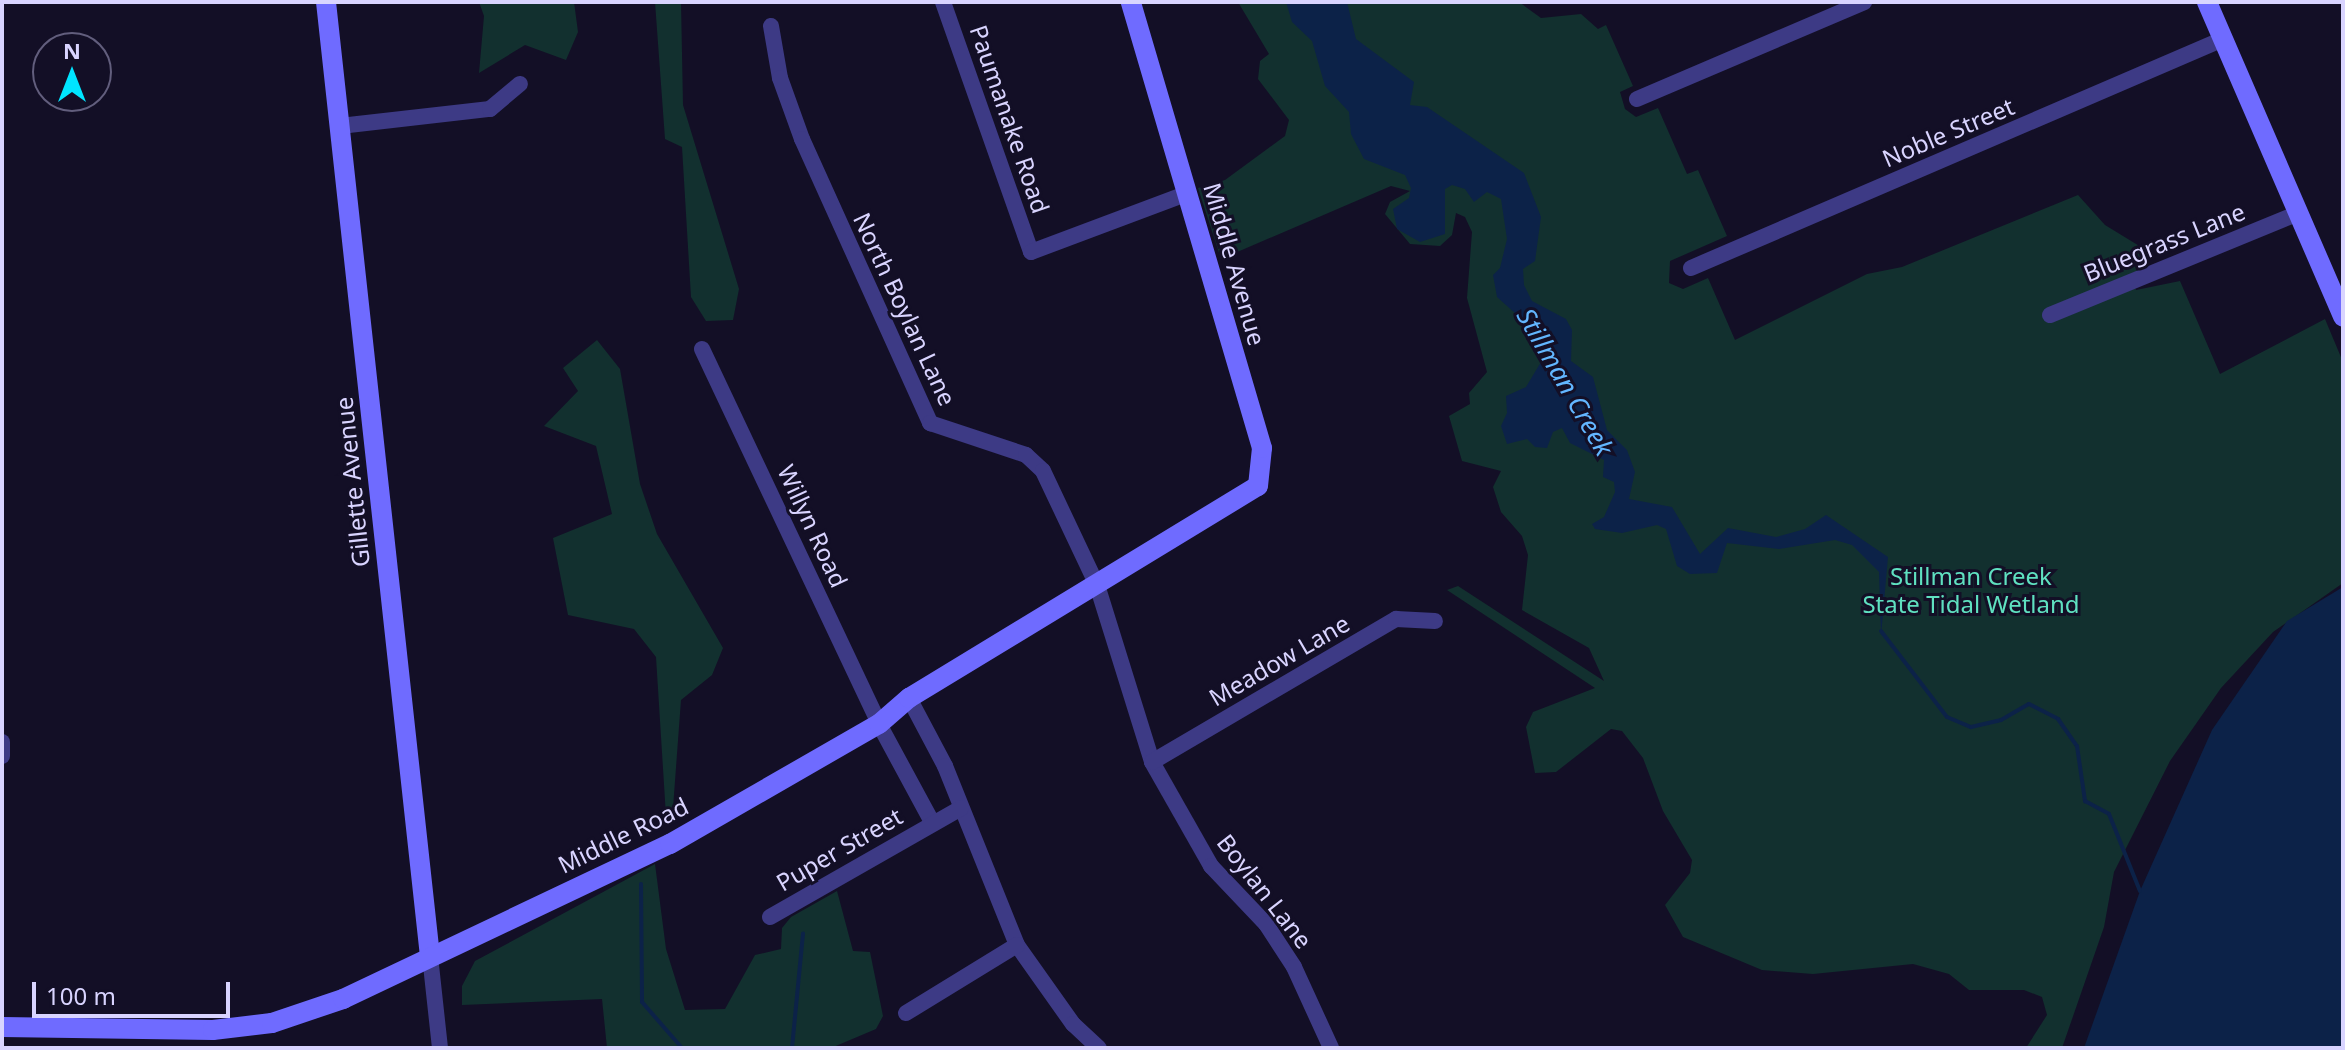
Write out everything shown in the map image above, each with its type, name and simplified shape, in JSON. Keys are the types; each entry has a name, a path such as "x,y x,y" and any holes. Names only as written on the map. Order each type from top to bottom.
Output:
{"main road":[{"name":"Gillette Avenue","path":"326,2 430,956"},
{"name":"Middle Avenue","path":"1131,2 1264,464 1258,486 1210,518"},
{"path":"2207,2 2343,317"},
{"name":"Middle Road","path":"2,1027 213,1030 272,1023 343,999 670,844 879,724 909,698 1210,518"}],"street":[{"name":"Paumanake Road","path":"943,2 1031,252 1188,193"},
{"path":"1637,99 1864,2"},
{"name":"North Boylan Lane","path":"771,26 780,78 802,139 930,423 1026,455 1043,471 1097,585"},
{"name":"Noble Street","path":"1691,268 2223,39"},
{"path":"340,126 490,109 520,84"},
{"name":"Bluegrass Lane","path":"2050,315 2296,214"},
{"name":"Willyn Road","path":"702,349 879,724 932,822"},
{"name":"Boylan Lane","path":"1097,585 1152,762 1211,866 1266,924 1294,967 1331,1048"},
{"name":"Meadow Lane","path":"1152,762 1396,619 1435,621"},
{"path":"909,698 945,766 1017,945 1073,1024 1099,1048"},
{"path":"2,742 2,756"},
{"path":"932,822 961,808"},
{"name":"Puper Street","path":"770,917 932,822"},
{"path":"906,1013 1017,945"},
{"path":"430,956 440,1048"}],"green space":[{"path":"479,2 574,2 578,32 566,60 525,45 479,73 484,16"},
{"path":"655,2 681,2 683,105 739,289 733,320 706,321 691,297 682,147 665,139"},
{"name":"Stillman Creek State Tidal Wetland","path":"1238,2 1519,2 1541,18 1581,14 1598,29 1606,25 1633,86 1620,92 1625,109 1636,117 1658,108 1687,174 1698,170 1727,236 1670,261 1669,283 1683,289 1708,278 1735,340 1867,274 1902,267 2078,195 2105,225 2141,247 2148,258 2145,268 2130,274 2136,290 2180,281 2220,374 2325,319 2343,362 2343,583 2273,632 2221,688 2170,761 2114,872 2104,927 2062,1048 2026,1048 2047,1015 2042,997 2024,990 1969,990 1949,974 1913,964 1813,974 1762,970 1683,937 1665,905 1690,873 1692,860 1663,811 1643,758 1622,731 1611,729 1556,772 1535,773 1526,727 1533,712 1595,688 1447,590 1458,586 1604,681 1589,648 1522,610 1528,555 1522,536 1501,512 1493,487 1501,471 1462,461 1449,416 1470,404 1469,393 1487,372 1467,298 1472,232 1465,217 1456,213 1452,235 1440,246 1410,244 1385,214 1390,202 1410,191 1391,186 1221,259 1198,188 1225,180 1285,136 1289,120 1258,79 1260,61 1269,54"},
{"path":"597,340 620,369 640,484 657,534 723,648 712,675 681,700 673,808 666,816 656,657 634,629 568,615 553,538 612,514 596,446 544,426 578,391 563,368"},
{"path":"655,864 666,949 685,1010 725,1009 755,955 781,949 782,928 791,917 837,891 853,951 870,952 883,1016 876,1029 831,1048 607,1048 602,999 462,1005 462,986 475,961"}],"water":[{"path":"1286,2 1347,2 1356,39 1414,82 1410,105 1427,107 1524,173 1541,217 1535,261 1523,269 1524,285 1532,301 1566,319 1572,330 1571,361 1593,377 1607,430 1627,450 1635,472 1629,499 1672,507 1700,554 1728,528 1776,537 1805,529 1826,515 1888,557 1881,636 1879,572 1852,545 1835,540 1779,549 1727,543 1717,573 1690,574 1677,566 1666,529 1657,525 1622,533 1595,529 1592,524 1604,517 1615,492 1614,482 1603,477 1604,460 1570,443 1562,428 1553,432 1547,448 1535,447 1527,439 1507,444 1501,426 1507,413 1506,396 1526,387 1544,357 1535,331 1497,297 1493,275 1500,268 1507,239 1501,199 1487,192 1474,202 1465,189 1452,185 1445,189 1445,234 1420,242 1397,229 1393,209 1409,198 1411,188 1405,175 1364,159 1351,134 1349,112 1325,86 1312,41 1292,22"},
{"path":"2343,587 2343,1048 2084,1048 2140,891 2212,730 2287,621"}],"waterway":[{"name":"Stillman Creek","path":"1881,631 1947,717 1971,727 2001,720 2029,704 2058,719 2077,746 2085,801 2109,814 2140,891"},
{"path":"641,884 642,1002 682,1048"},
{"path":"792,1048 803,934"}]}
